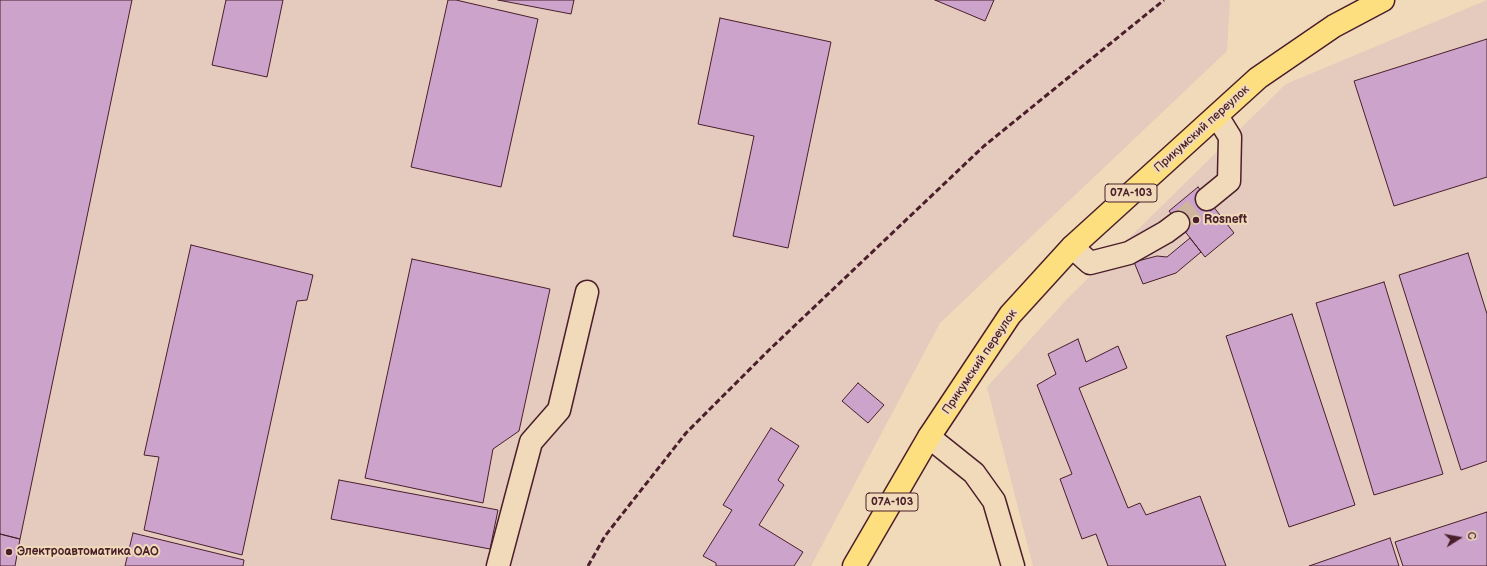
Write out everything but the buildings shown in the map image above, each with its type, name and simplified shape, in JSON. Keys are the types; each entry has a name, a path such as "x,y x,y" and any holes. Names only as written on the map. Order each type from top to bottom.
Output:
{"main road":[{"name":"Прикумский переулок","path":"929,437 1010,315 1072,247 1218,116 1258,78 1334,26 1383,0"},
{"name":"07А-103","path":"854,566 929,437"}],"street":[{"path":"1207,199 1229,181 1230,137 1218,116"},
{"path":"1072,247 1090,263 1129,253 1166,232 1178,223"},
{"path":"498,566 531,442 559,410 587,292"},
{"path":"929,437 974,473 994,501 1013,566"}],"shaded area":[{"path":"0,0 1230,0 1227,51 940,323 811,566 0,566"},
{"path":"1487,0 1487,566 1033,566 987,387 1067,299 1286,84"}],"tunnel":[{"path":"1178,223 1207,199"}],"railway":[{"path":"588,566 605,536 686,433 769,350 984,146 1164,0"}],"place":[{"name":"Rosneft","path":"1196,220"},
{"name":"Электроавтоматика ОАО","path":"9,552"}]}
